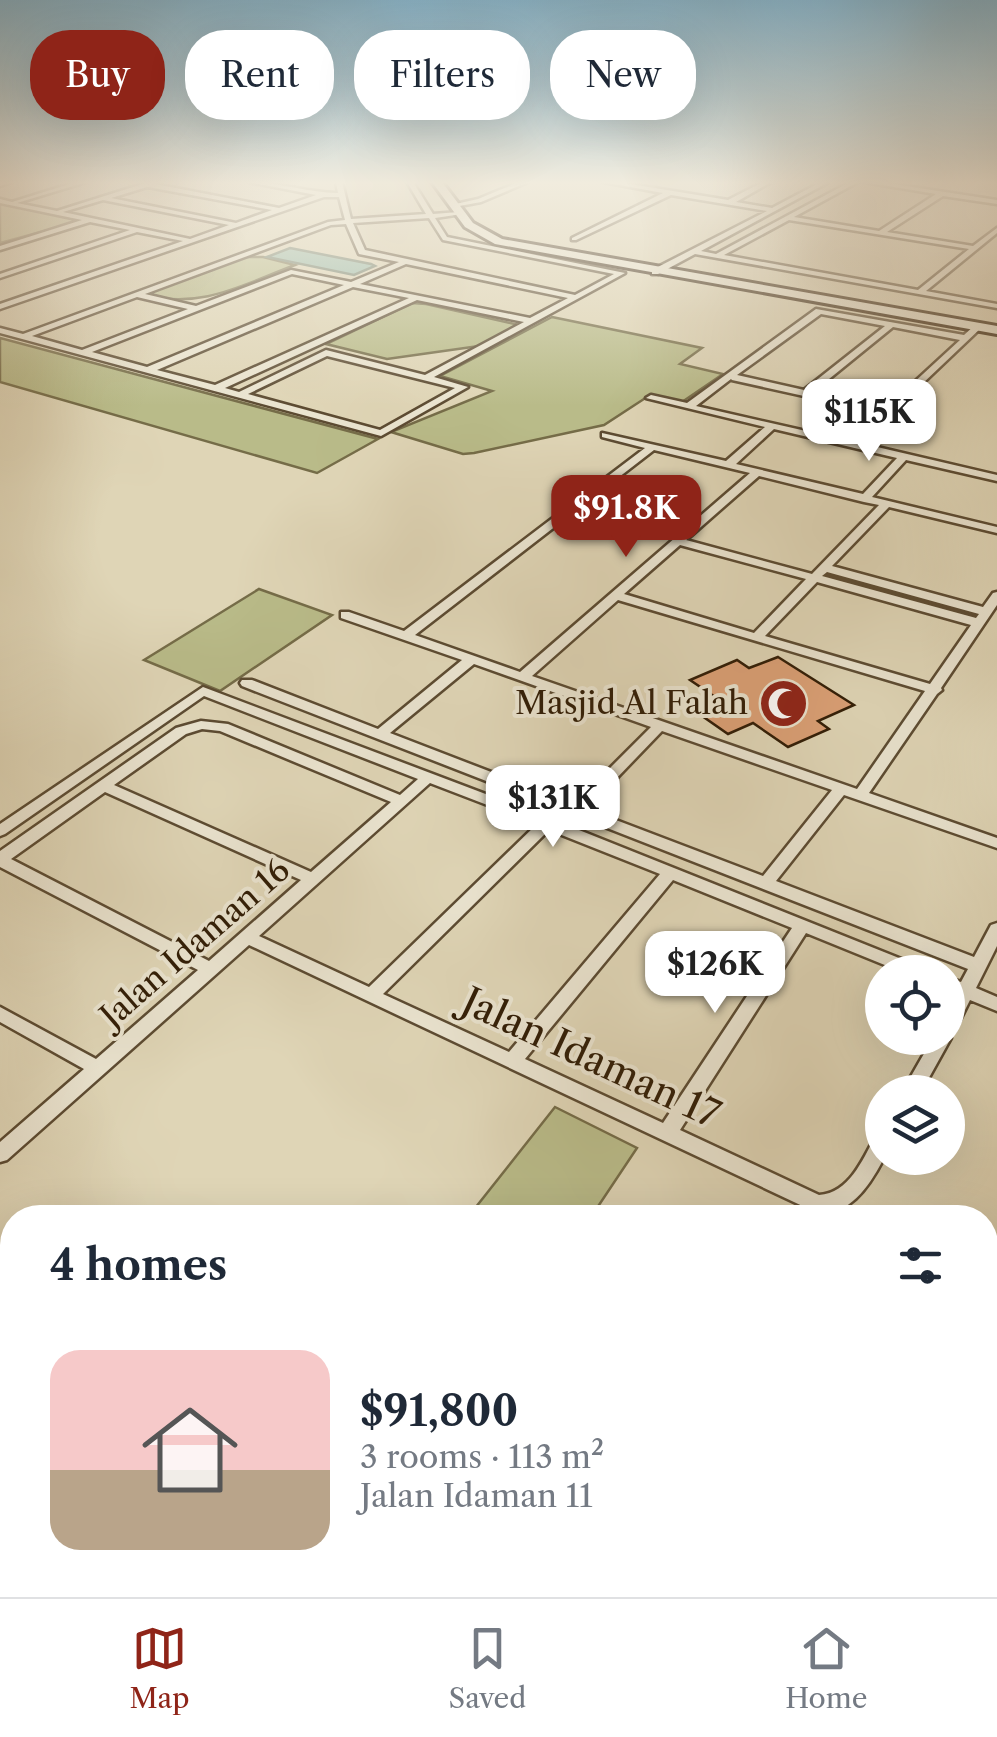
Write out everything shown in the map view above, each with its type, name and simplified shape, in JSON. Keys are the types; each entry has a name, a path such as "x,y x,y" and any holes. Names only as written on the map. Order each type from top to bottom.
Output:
{"main road":[{"path":"586,257 654,268"},
{"path":"595,257 928,318 969,335 997,332"},
{"path":"678,260 697,278"},
{"path":"621,272 697,278"}],"street":[{"path":"34,257 48,260"},
{"path":"0,276 58,257"},
{"path":"0,307 145,257"},
{"path":"22,336 236,257"},
{"path":"381,257 574,297"},
{"path":"538,257 621,272"},
{"path":"654,268 675,257"},
{"path":"654,268 685,257"},
{"path":"720,257 997,306"},
{"path":"919,293 964,257"},
{"path":"148,370 404,262"},
{"path":"84,352 291,272 531,321"},
{"path":"426,378 621,272"},
{"path":"134,294 195,308"},
{"path":"216,389 418,297"},
{"path":"688,406 832,302"},
{"path":"820,312 969,335"},
{"path":"806,393 892,325"},
{"path":"0,330 382,433 464,387 326,354 241,394"},
{"path":"853,444 969,335"},
{"path":"732,377 887,410"},
{"path":"651,398 997,478"},
{"path":"727,466 772,426"},
{"path":"605,435 864,499 883,508 997,540"},
{"path":"404,637 652,448"},
{"path":"864,499 904,456"},
{"path":"522,678 756,473"},
{"path":"883,508 997,530"},
{"path":"756,638 883,508"},
{"path":"679,541 982,618"},
{"path":"824,568 982,618"},
{"path":"617,596 935,690"},
{"path":"860,796 997,596"},
{"path":"345,615 997,843"},
{"path":"381,734 471,660"},
{"path":"247,682 979,966"},
{"path":"0,832 202,691 875,955"},
{"path":"210,969 0,859 180,731 210,724 402,801"},
{"path":"372,994 553,826 578,808 659,726"},
{"name":"Jalan Idaman 16","path":"0,1154 429,777"},
{"path":"102,785 312,879"},
{"path":"765,884 841,790"},
{"path":"512,1060 670,873"},
{"path":"668,1132 802,926"},
{"path":"965,996 997,929"},
{"name":"Jalan Idaman 17","path":"246,937 818,1204 832,1204 848,1197 865,1170"},
{"path":"967,992 997,1004"},
{"path":"0,1014 96,1068"}],"shaded area":[{"path":"244,257 295,265 203,297 164,299 143,295"},
{"path":"267,257 333,257 375,266 354,275"},
{"path":"412,303 519,325 479,346 387,359 326,344"},
{"path":"552,317 702,348 680,364 723,374 682,402 650,395 604,425 474,453 463,454 391,432 492,391 440,376"},
{"path":"0,338 378,439 317,473 0,382"},
{"path":"259,589 332,615 220,691 144,660"},
{"path":"555,1107 637,1148 599,1205 477,1205"}],"building":[{"name":"Masjid Al Falah","path":"778,657 854,705 818,721 829,729 788,747 753,723 728,734 695,711 721,701 690,680 737,660 749,668"}],"place":[{"name":"Masjid Al Falah","path":"783,703"}]}
